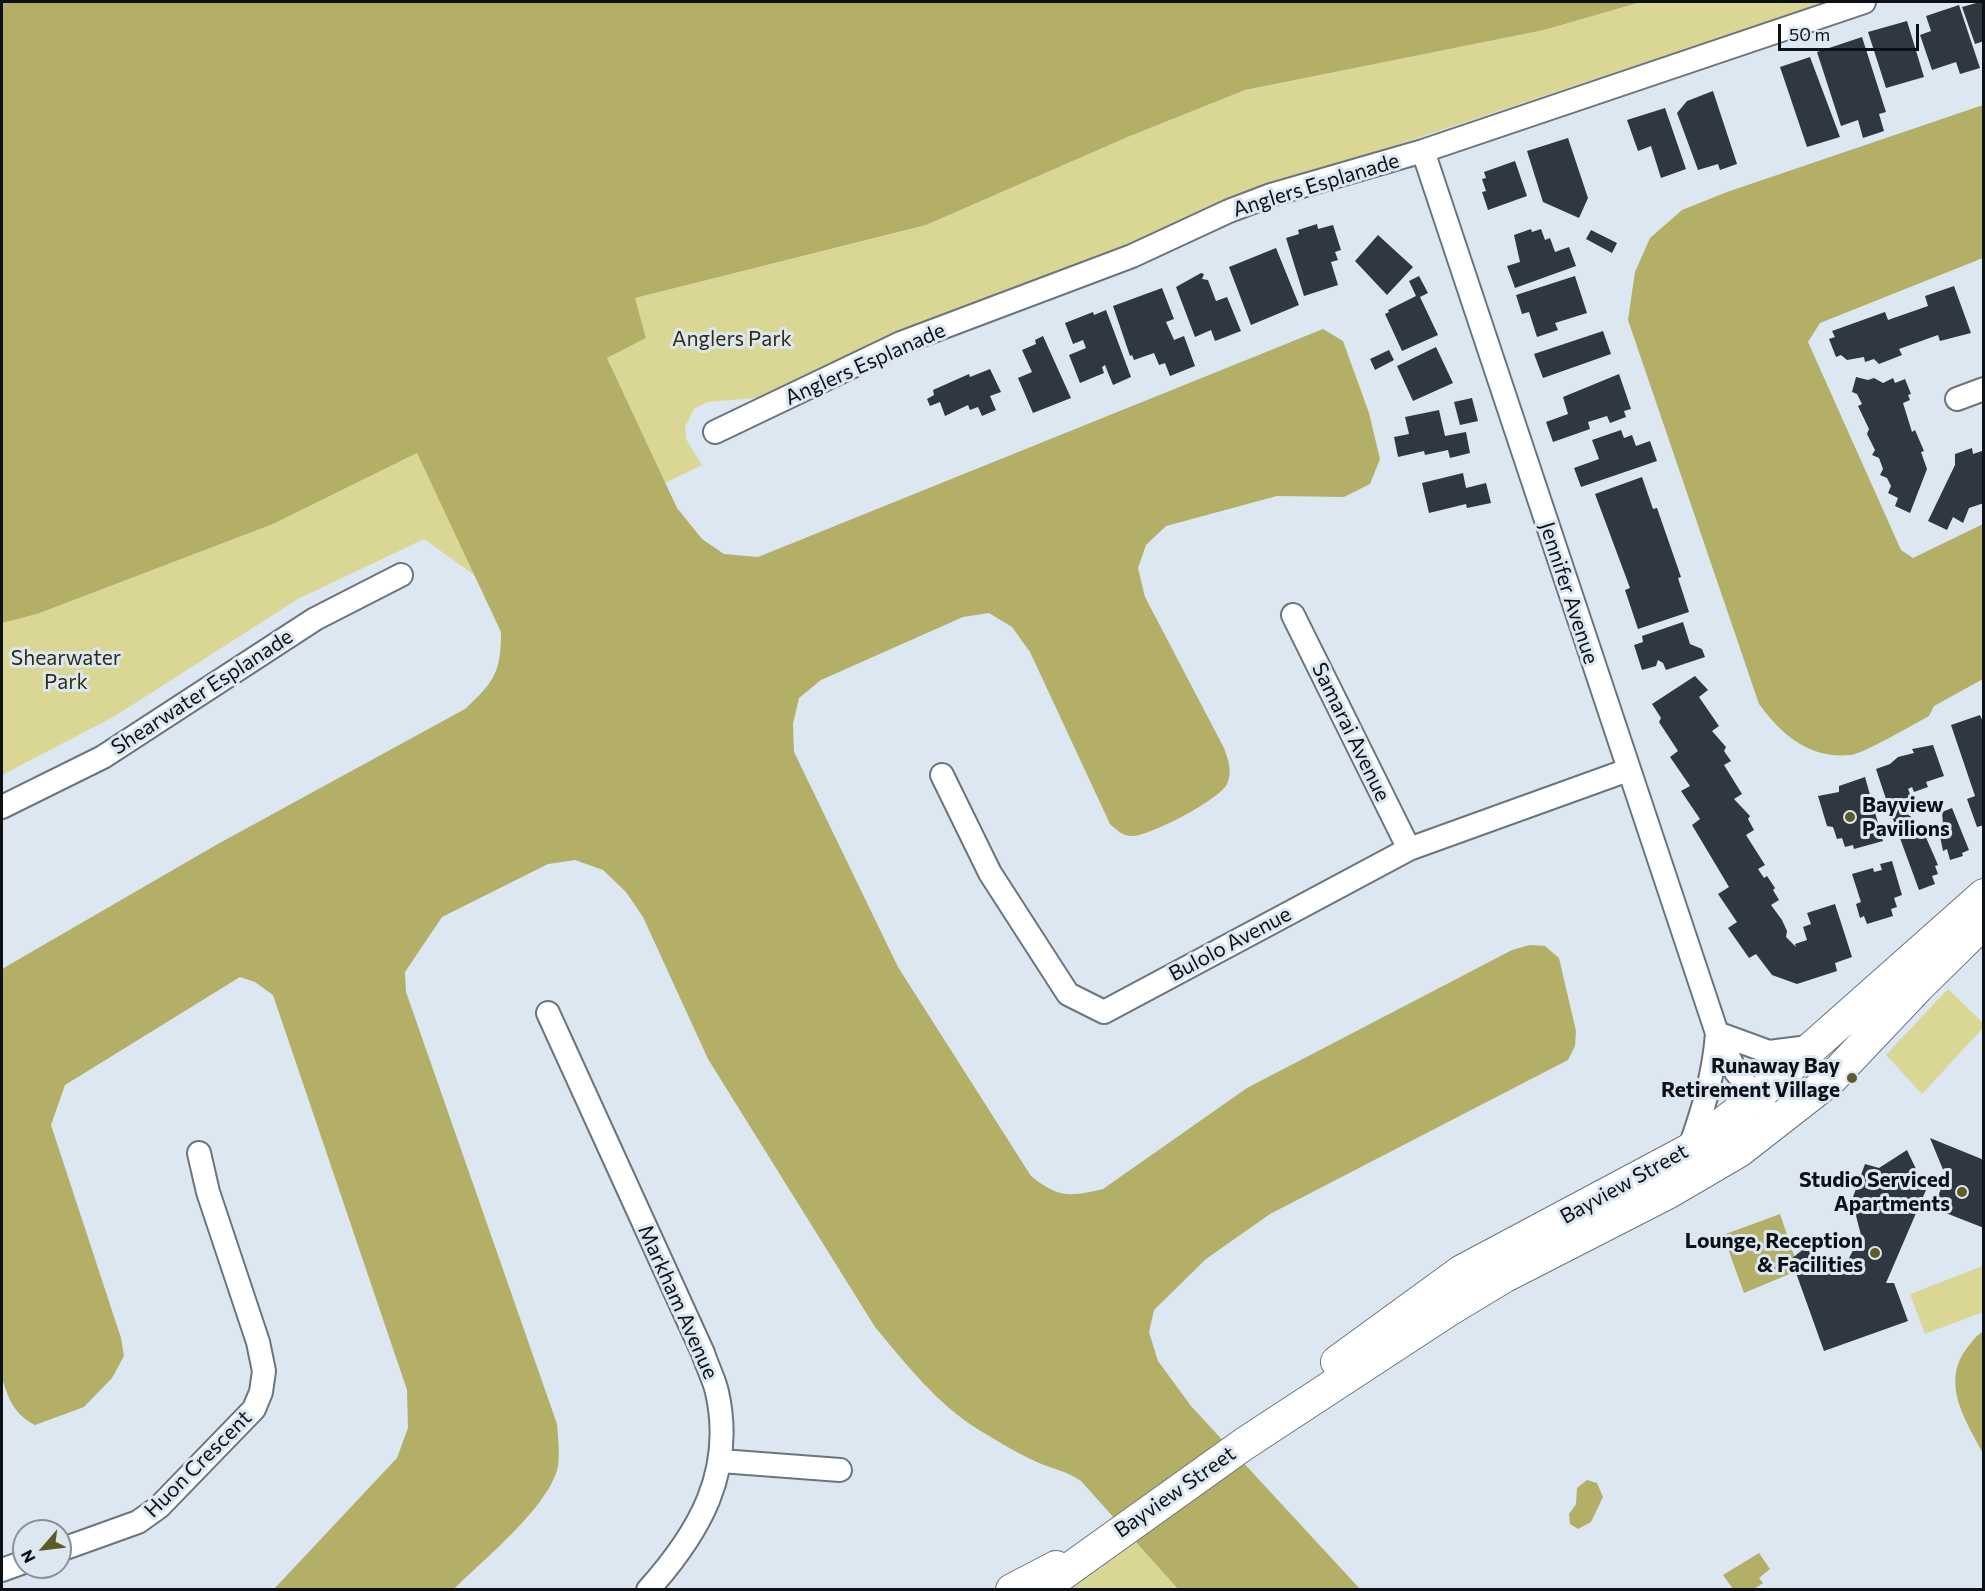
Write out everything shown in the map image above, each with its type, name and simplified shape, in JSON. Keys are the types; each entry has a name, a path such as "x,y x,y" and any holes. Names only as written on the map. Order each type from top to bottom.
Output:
{"main road":[{"name":"Bayview Street","path":"1040,1590 1244,1444 1309,1385 1398,1329 1505,1276 1703,1172 1739,1151 1778,1123 1830,1080 1881,1005 1983,895"},
{"name":"Bayview Street","path":"1398,1329 1462,1271 1689,1150 1755,1098 1809,1047 1881,1005 1983,922"},
{"name":"Bayview Street","path":"1012,1590 1107,1540"}],"street":[{"name":"Anglers Esplanade","path":"715,432 901,343 1132,256 1229,211 1270,195 1423,152 1864,2"},
{"name":"Jennifer Avenue","path":"1423,152 1717,1033 1736,1072 1755,1098 1778,1123"},
{"path":"1957,399 1983,389"},
{"name":"Shearwater Esplanade","path":"2,807 103,757 315,619 401,575"},
{"name":"Samarai Avenue","path":"1293,615 1409,849"},
{"name":"Bulolo Avenue","path":"942,775 990,873 1068,994 1104,1011 1409,849 1628,770"},
{"name":"Markham Avenue","path":"548,1013 717,1392 721,1461 702,1515 687,1540 648,1590"},
{"name":"Jennifer Avenue","path":"1689,1150 1708,1097 1714,1069 1717,1033"},
{"path":"1717,1033 1769,1052 1809,1047"},
{"name":"Huon Crescent","path":"72,1546 138,1522 159,1507 254,1409 261,1392 264,1371 258,1342 208,1192 199,1153"},
{"path":"721,1461 840,1470"}],"green space":[{"name":"Anglers Park","path":"1641,2 1826,2 1246,195 1079,271 917,324 756,398 707,402 694,409 685,427 686,439 702,465 665,483 607,358 646,338 634,298 926,225 1130,136 1245,90 1544,30"},
{"name":"Shearwater Park","path":"417,453 477,577 424,539 298,599 115,716 2,775 2,623 37,614 273,524"},
{"path":"1948,989 1983,1023 1983,1028 1922,1094 1886,1055"},
{"path":"1983,1266 1983,1312 1925,1334 1910,1294"},
{"path":"1133,1539 1178,1589 1063,1590"}],"shaded area":[{"path":"2,2 1641,2 1544,30 1245,90 1130,136 926,225 635,298 646,338 607,358 677,508 702,539 724,554 758,557 1323,329 1343,341 1369,413 1380,459 1370,484 1344,497 1277,496 1166,526 1146,545 1138,568 1145,597 1227,757 1230,770 1229,779 1212,799 1185,815 1143,834 1127,835 1115,829 1110,824 1030,652 1012,627 989,613 963,617 821,680 799,698 793,724 794,752 898,967 1031,1176 1057,1192 1072,1194 1103,1189 1247,1088 1512,950 1530,945 1545,946 1559,958 1576,1031 1575,1046 1568,1060 1270,1214 1206,1259 1154,1310 1149,1332 1158,1361 1191,1406 1360,1589 1178,1589 1081,1481 1027,1457 994,1439 964,1420 936,1396 875,1327 708,1059 643,917 626,892 603,870 575,860 548,864 442,917 405,972 406,992 557,1424 559,1461 552,1482 529,1515 498,1548 454,1589 274,1589 397,1458 408,1428 407,1390 273,995 255,982 240,977 65,1085 51,1125 121,1338 124,1356 112,1378 84,1407 35,1425 17,1411 10,1400 2,1378 2,969 216,845 465,709 494,676 501,646 501,632 417,453 273,524 37,614 2,623"},
{"path":"1983,105 1983,258 1820,323 1808,342 1901,550 1913,558 1983,524 1983,679 1934,706 1929,716 1866,750 1851,755 1822,753 1809,749 1787,735 1759,704 1628,320 1635,272 1650,238 1682,210 1727,192"},
{"path":"1780,1214 1799,1270 1744,1293 1723,1235"},
{"path":"1983,1332 1983,1453 1958,1402 1956,1375 1959,1361 1967,1348"},
{"path":"1587,1480 1597,1483 1603,1497 1591,1522 1578,1529 1570,1524 1569,1514 1576,1504 1577,1488"},
{"path":"1759,1553 1770,1569 1759,1578 1763,1583 1754,1589 1733,1589 1723,1575"}],"building":[{"path":"1984,3 1984,41 1975,44 1962,7"},
{"path":"1959,5 1980,68 1960,74 1956,62 1932,70 1920,35 1931,31 1926,16"},
{"path":"1907,21 1924,77 1886,88 1868,32"},
{"path":"1862,37 1886,112 1879,114 1884,131 1863,138 1858,120 1841,126 1817,52"},
{"path":"1810,57 1840,137 1807,147 1780,67"},
{"path":"1713,91 1737,164 1720,170 1718,164 1698,170 1677,113 1687,101"},
{"path":"1665,108 1686,169 1661,178 1651,146 1638,151 1627,120"},
{"path":"1568,138 1588,198 1579,218 1543,202 1527,151"},
{"path":"1515,161 1527,196 1488,210 1482,192 1486,191 1482,179 1486,178 1484,172"},
{"path":"1317,224 1318,229 1333,225 1341,250 1335,252 1338,260 1331,262 1338,285 1304,296 1286,238 1299,234 1298,230"},
{"path":"1531,229 1532,232 1541,229 1545,240 1550,238 1555,252 1569,247 1576,266 1515,288 1507,266 1520,262 1514,235"},
{"path":"1591,230 1617,243 1612,253 1586,239"},
{"path":"1378,235 1413,267 1387,295 1355,261"},
{"path":"1276,248 1299,305 1251,325 1229,267"},
{"path":"1201,273 1204,274 1202,279 1208,280 1216,301 1227,297 1241,331 1215,341 1211,330 1195,337 1176,287"},
{"path":"1419,276 1428,293 1420,297 1438,335 1402,351 1385,314 1389,312 1388,310 1416,296 1409,281"},
{"path":"1575,276 1587,313 1555,323 1558,330 1537,337 1529,312 1522,314 1516,295"},
{"path":"1954,286 1971,333 1940,341 1938,335 1899,349 1902,355 1879,364 1874,359 1865,362 1864,357 1847,360 1841,355 1836,357 1829,339 1835,337 1832,331 1885,312 1888,320 1928,306 1925,296"},
{"path":"1162,288 1174,319 1166,322 1174,340 1184,336 1195,366 1170,376 1165,363 1159,365 1154,353 1134,360 1132,355 1130,356 1113,306"},
{"path":"1106,310 1131,377 1113,385 1105,365 1102,367 1104,373 1080,383 1069,355 1086,348 1083,340 1073,344 1065,323 1093,312 1094,315"},
{"path":"1603,331 1611,354 1543,378 1534,354"},
{"path":"1043,336 1071,398 1033,413 1018,378 1032,372 1022,350 1036,344 1035,340"},
{"path":"1436,347 1453,383 1413,401 1397,366"},
{"path":"1389,350 1394,360 1375,370 1370,359"},
{"path":"990,369 1001,392 990,396 996,410 982,416 978,407 970,410 968,405 945,416 940,402 930,406 927,399 934,395 933,390 969,374 970,377"},
{"path":"1619,374 1631,409 1624,411 1626,417 1610,423 1607,416 1588,422 1590,429 1553,442 1546,422 1568,414 1563,397"},
{"path":"1856,377 1868,380 1874,378 1883,383 1893,378 1895,383 1905,379 1911,394 1908,395 1910,400 1903,403 1912,432 1915,430 1924,451 1921,452 1927,469 1910,513 1895,506 1898,498 1888,493 1891,486 1887,478 1880,475 1883,469 1879,458 1872,455 1875,450 1867,434 1869,429 1858,406 1862,404 1857,394 1852,392"},
{"path":"1472,398 1478,421 1460,425 1454,402"},
{"path":"1439,410 1445,436 1466,432 1470,453 1450,458 1448,450 1425,455 1424,451 1398,457 1394,437 1409,434 1405,417"},
{"path":"1621,430 1624,438 1632,435 1636,446 1650,441 1657,461 1581,487 1574,468 1599,459 1592,440"},
{"path":"1972,448 1973,454 1982,451 1984,458 1984,503 1969,508 1963,523 1953,517 1947,530 1928,521 1955,465 1955,454"},
{"path":"1463,473 1466,488 1486,483 1491,503 1467,508 1466,504 1429,513 1422,483"},
{"path":"1642,477 1653,509 1657,508 1681,577 1678,578 1689,612 1638,629 1625,590 1630,588 1595,494"},
{"path":"1683,622 1690,644 1702,649 1705,657 1666,670 1663,663 1658,660 1656,666 1642,670 1634,645 1643,642 1642,636"},
{"path":"1695,676 1708,690 1699,697 1719,726 1712,731 1726,747 1724,751 1731,761 1724,765 1742,794 1734,799 1750,816 1748,819 1754,830 1746,835 1765,865 1758,869 1764,878 1767,876 1775,888 1773,890 1779,900 1771,905 1782,920 1787,931 1786,937 1796,947 1795,944 1807,940 1803,927 1811,924 1807,913 1835,904 1852,957 1835,963 1837,971 1797,984 1772,975 1756,954 1749,958 1728,928 1737,922 1718,894 1729,887 1692,825 1700,819 1681,791 1690,786 1670,757 1678,751 1659,722 1661,718 1652,704"},
{"path":"1980,715 1984,724 1984,825 1977,827 1967,799 1975,796 1951,725"},
{"path":"1933,745 1944,776 1926,782 1928,787 1914,792 1912,787 1908,789 1912,799 1895,804 1894,800 1887,802 1876,769 1890,764 1898,757 1914,753 1912,749"},
{"name":"Bayview Pavilions","path":"1865,777 1883,841 1854,849 1853,845 1845,847 1842,838 1837,839 1833,827 1827,826 1818,796 1839,792 1839,786"},
{"path":"1899,808 1914,819 1917,828 1921,826 1938,865 1935,866 1938,874 1932,876 1935,884 1919,890 1890,811"},
{"path":"1952,808 1969,850 1962,853 1963,856 1950,860 1947,849 1943,851 1938,826 1943,825 1942,812"},
{"name":"Bayview Pavilions","path":"1892,861 1902,895 1894,898 1897,907 1891,909 1893,916 1867,924 1864,916 1860,918 1856,904 1861,902 1852,874 1873,868 1874,872 1882,870 1880,864"},
{"name":"Studio Serviced Apartments","path":"1930,1138 1984,1160 1984,1228 1933,1208 1946,1177"},
{"name":"Lounge, Reception & Facilities","path":"1907,1150 1926,1190 1886,1283 1894,1283 1908,1321 1824,1351 1791,1259 1805,1248 1826,1263 1849,1258 1861,1235 1855,1212 1849,1208 1865,1164 1879,1168"}],"place":[{"name":"Bayview Pavilions","path":"1850,817"},
{"name":"Runaway Bay Retirement Village","path":"1852,1078"},
{"name":"Studio Serviced Apartments","path":"1962,1192"},
{"name":"Lounge, Reception & Facilities","path":"1875,1253"}]}
